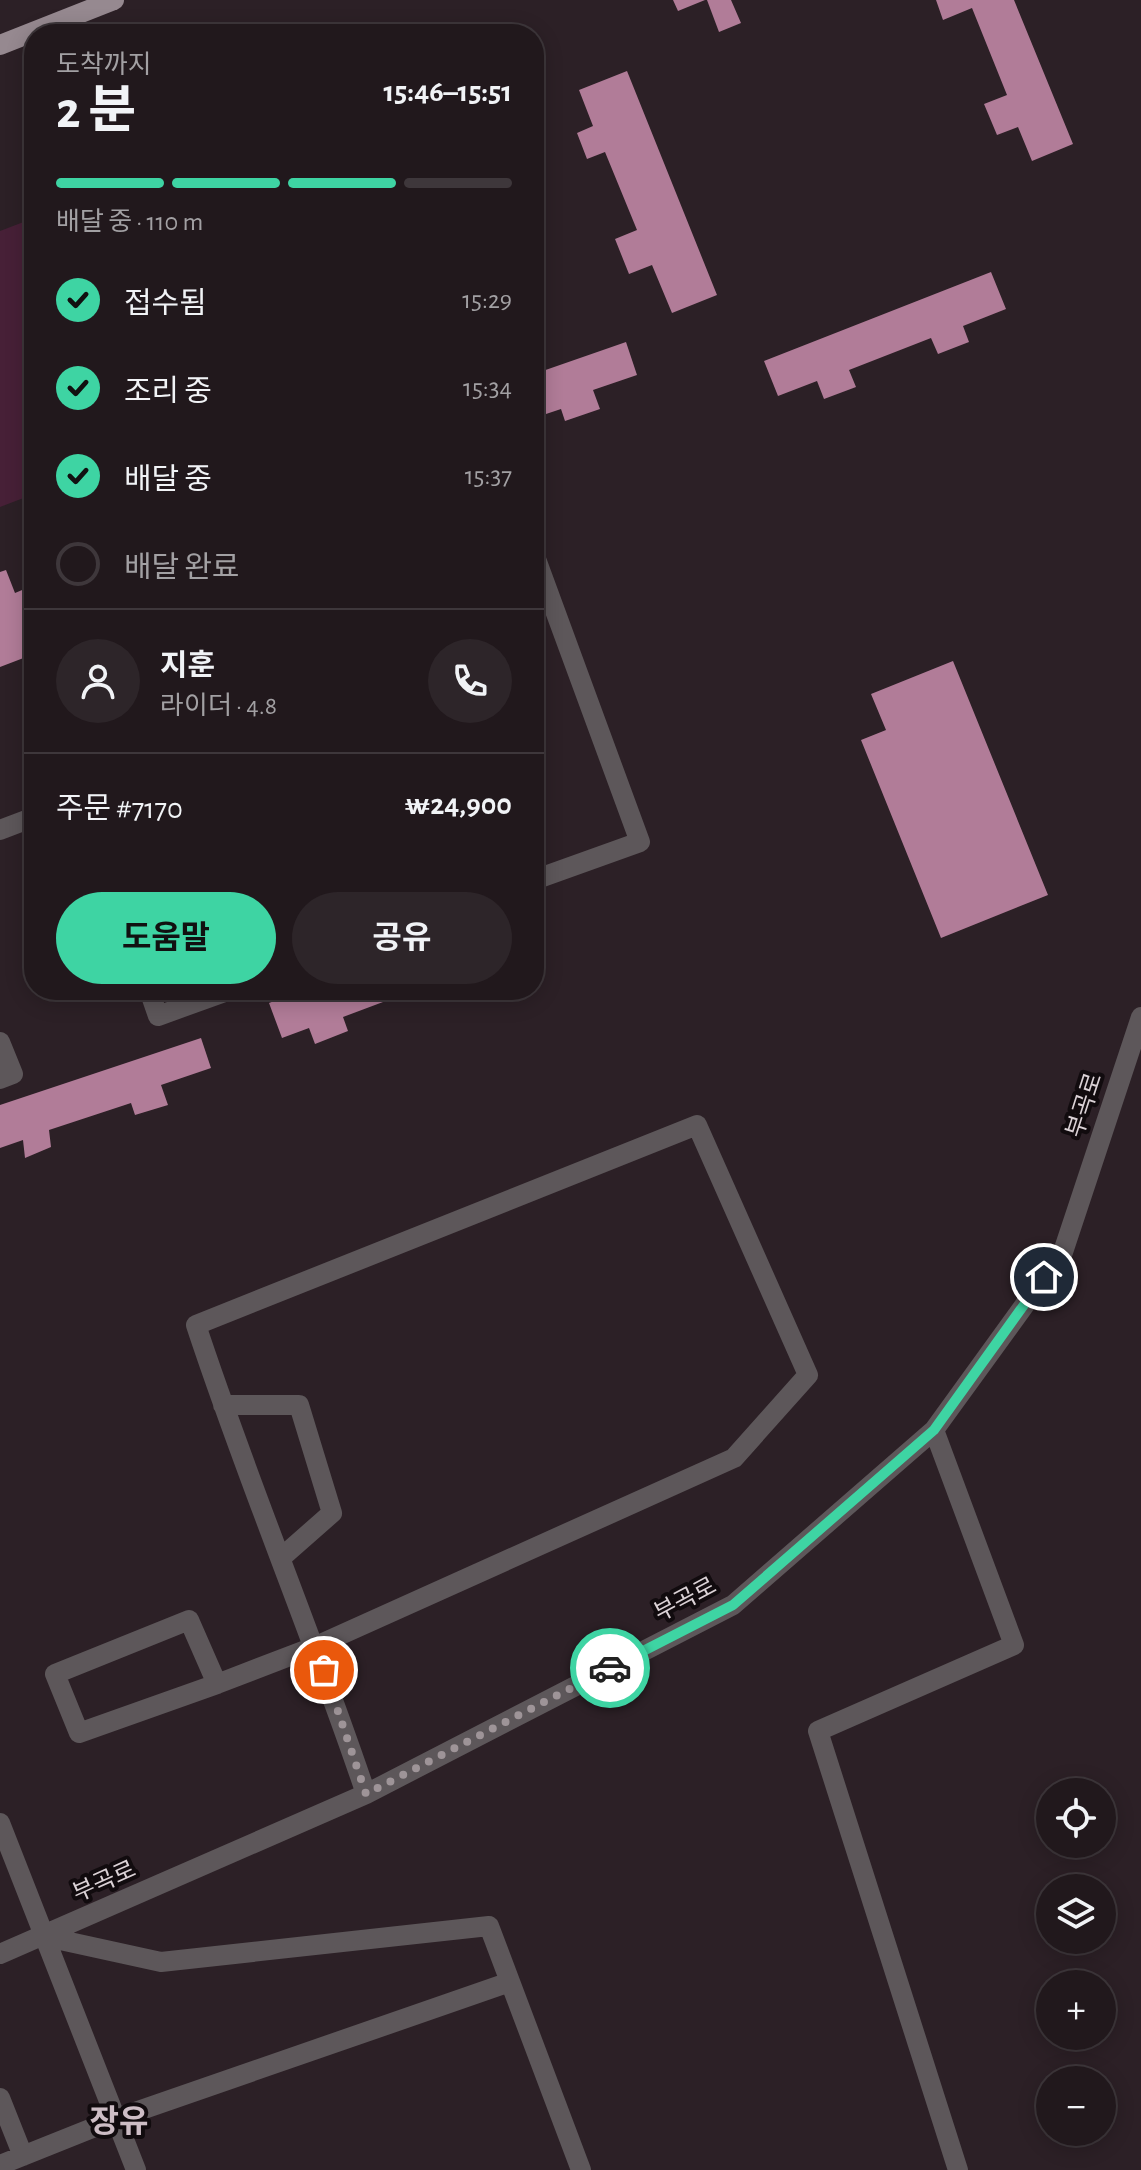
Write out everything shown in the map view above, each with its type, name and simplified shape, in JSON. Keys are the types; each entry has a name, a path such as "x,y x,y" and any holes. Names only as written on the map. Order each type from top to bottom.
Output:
{"main road":[{"path":"53,24 114,0"},
{"path":"0,45 24,36"}],"street":[{"path":"544,581 640,842 544,876"},
{"path":"0,830 24,821"},
{"path":"152,1000 158,1016 202,1000"},
{"name":"부곡로","path":"0,1954 366,1794 733,1605 934,1430 1063,1252 1141,1017"},
{"path":"0,1042 13,1074 0,1079"},
{"path":"217,1684 189,1620 55,1674 79,1733 217,1684 316,1646 734,1458 808,1375 697,1125 196,1325 223,1405 316,1646 366,1794"},
{"path":"223,1405 299,1405 332,1513 282,1557"},
{"path":"934,1430 1014,1645 818,1731 958,2170"},
{"path":"0,1823 136,2170"},
{"path":"42,1936 161,1962 489,1926 581,2170"},
{"path":"0,2165 115,2119 510,1982"},
{"path":"0,2098 23,2156"}],"shaded area":[{"path":"24,222 24,498 0,507 0,231"}],"building":[{"path":"673,0 705,0 678,11"},
{"path":"707,0 731,0 741,23 719,32"},
{"path":"936,0 1014,0 1073,144 1032,161 1018,127 997,135 984,104 1007,95 972,8 943,20"},
{"path":"627,71 717,295 672,313 652,265 629,274 615,239 637,230 605,152 587,159 577,133 593,126 579,90"},
{"path":"991,272 1006,309 963,326 969,342 938,354 931,338 849,370 856,387 824,399 817,381 778,396 764,361"},
{"path":"626,342 637,375 593,390 600,409 565,421 561,409 544,415 544,371"},
{"path":"6,570 15,593 24,589 24,658 0,667 0,572"},
{"path":"953,661 1048,895 941,938 861,740 886,730 871,694"},
{"path":"277,1000 388,1000 343,1017 348,1031 315,1044 309,1028 282,1038 269,1003"},
{"path":"201,1038 211,1068 161,1085 168,1105 135,1115 131,1103 49,1130 51,1147 25,1158 23,1140 0,1148 0,1105"}],"way so far":[{"path":"324,1670 366,1794 610,1668"}],"district":[{"name":"장유","path":"119,2121"}],"route":[{"path":"610,1668 733,1605 934,1430 1044,1277"}]}
